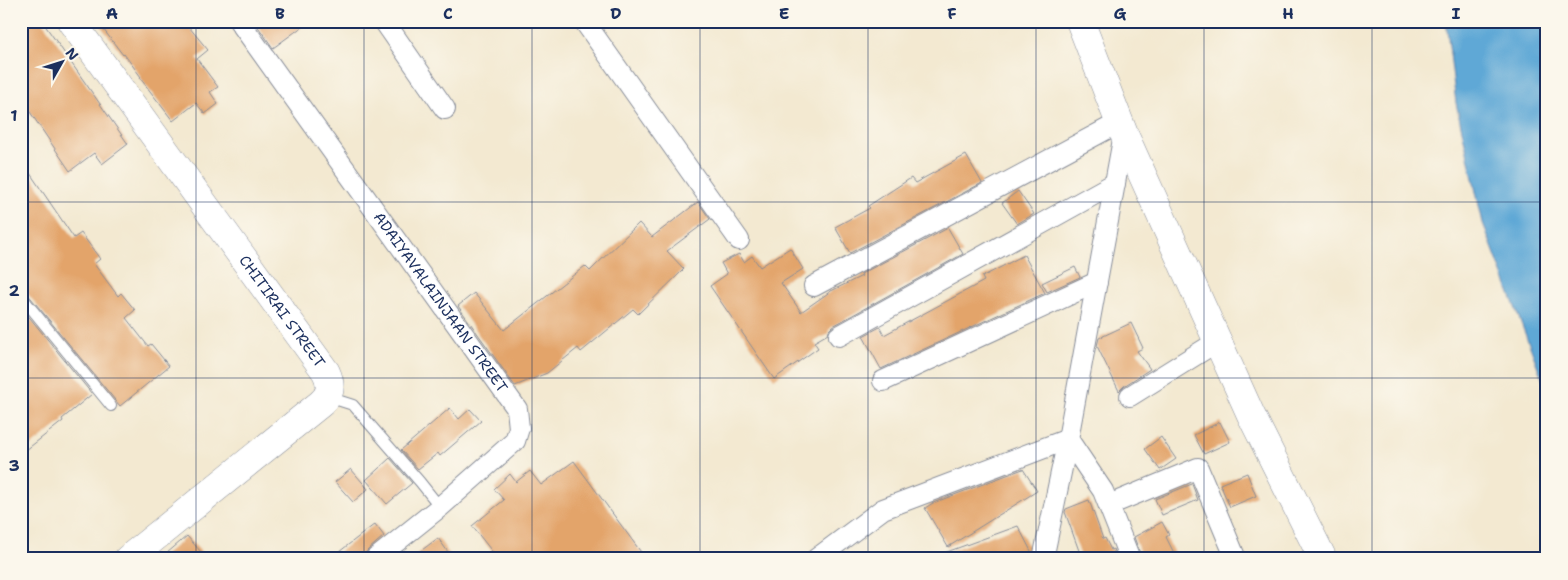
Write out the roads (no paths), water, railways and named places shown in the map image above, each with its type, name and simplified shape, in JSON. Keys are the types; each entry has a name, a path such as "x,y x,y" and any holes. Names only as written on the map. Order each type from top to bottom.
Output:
{"street":[{"name":"CHITIRAI STREET","path":"71,21 326,372 330,386 328,397"},
{"name":"ADAIYAVALAINJAAN STREET","path":"239,21 517,409 520,428 516,440 440,507 375,559"},
{"path":"384,21 445,109"},
{"path":"584,21 739,240"},
{"path":"1080,21 1122,128 1251,415 1323,559"},
{"path":"1043,559 1068,439 1097,282 1115,183 1122,128"},
{"path":"814,286 1122,128"},
{"path":"839,336 1115,183"},
{"path":"883,381 1097,282"},
{"path":"1130,396 1218,341"},
{"path":"128,559 328,397"},
{"path":"1068,439 1103,491 1130,559"},
{"path":"816,559 883,509 1068,439"},
{"path":"1109,505 1198,468 1236,559"}],"lane":[{"path":"21,296 111,406"},
{"path":"328,397 353,405 440,507"}],"water":[{"path":"1446,21 1547,21 1547,391 1483,223 1456,103"}]}
